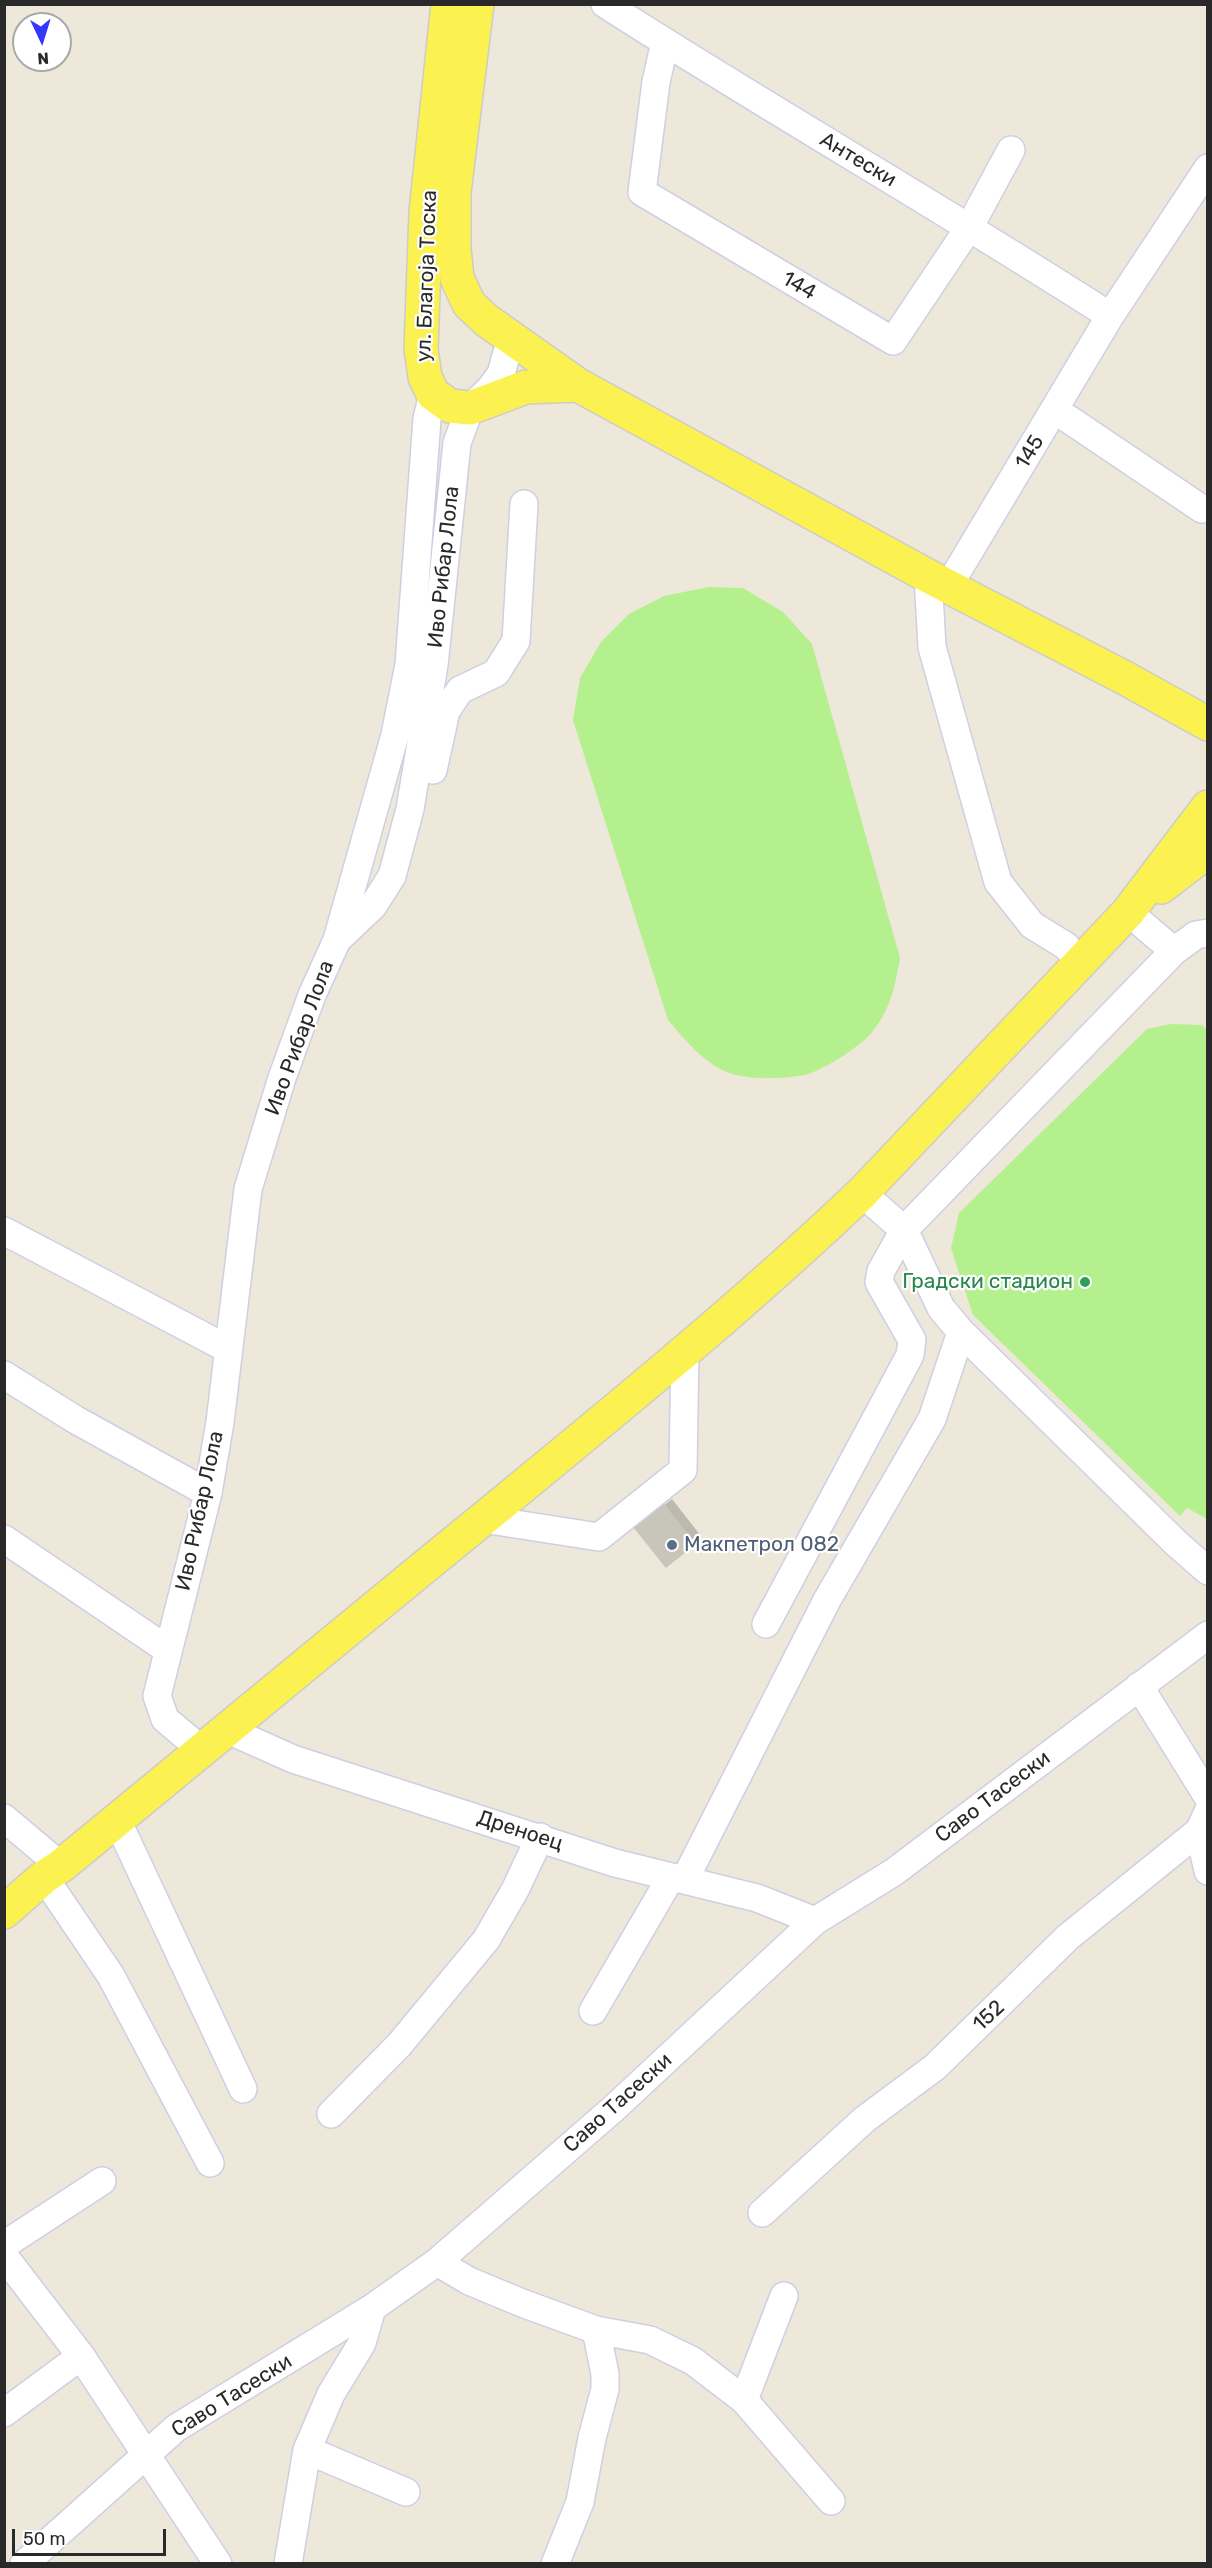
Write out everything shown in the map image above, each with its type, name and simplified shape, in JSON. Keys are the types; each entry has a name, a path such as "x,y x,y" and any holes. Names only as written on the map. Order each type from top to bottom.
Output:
{"main road":[{"name":"ул. Благоја Тоска","path":"448,4 426,212 421,349 425,377 433,394 450,406 470,408"},
{"path":"477,4 454,192 454,249 457,278 469,304 511,338 578,385 938,582 1125,678 1199,712"},
{"path":"423,323 446,311 469,304"},
{"path":"470,408 526,387 578,385"},
{"path":"4,1912 605,1421 685,1349 735,1310 862,1193 1128,912 1208,807"},
{"path":"1128,912 1208,851"}],"street":[{"name":"Антески","path":"605,4 856,160 970,226 1110,316"},
{"name":"144","path":"665,42 656,82 642,192 893,341 970,226 1011,150"},
{"name":"145","path":"938,582 1055,410 1110,316 1206,176"},
{"name":"Иво Рибар Лола","path":"203,1751 165,1719 158,1696 208,1493 248,1189 282,1078 312,995 337,940 373,906 392,876 410,809 434,665 457,443 470,408 489,390 501,374 511,338"},
{"path":"337,940 395,735 409,665 427,419 433,394"},
{"path":"1055,410 1202,509"},
{"path":"410,809 426,799 446,711 460,690 496,673 516,641 524,504"},
{"path":"938,582 932,647 998,882 1032,925 1066,946 1080,963"},
{"path":"1128,912 1174,951"},
{"path":"766,1624 910,1355 912,1340 879,1282 881,1271 904,1230 1174,951 1196,934 1208,933"},
{"path":"862,1193 904,1230 941,1308 961,1332 1177,1544 1208,1571"},
{"path":"4,1231 228,1349"},
{"path":"593,2011 678,1878 827,1600 932,1419 961,1332"},
{"path":"483,1519 599,1537 683,1470 685,1349"},
{"path":"4,1375 76,1420 208,1493"},
{"path":"4,1539 168,1650"},
{"name":"Саво Тасески","path":"24,2564 176,2428 372,2308 437,2262 612,2110 815,1922 894,1872 1208,1635"},
{"path":"1139,1686 1208,1797"},
{"name":"Дреноец","path":"228,1730 293,1759 615,1863 757,1898 815,1922"},
{"path":"4,1818 52,1871 111,1976 210,2163"},
{"path":"117,1820 243,2089"},
{"path":"1204,1821 1208,1871"},
{"name":"152","path":"762,2213 865,2119 935,2067 1068,1937 1204,1821"},
{"path":"331,2114 399,2045 486,1940 515,1890 540,1837"},
{"path":"102,2181 6,2258 81,2356 218,2564"},
{"path":"437,2262 469,2281 596,2330 650,2340 693,2361 744,2400 831,2501"},
{"path":"744,2400 784,2296"},
{"path":"288,2564 307,2450 332,2394 362,2343 372,2308"},
{"path":"555,2564 580,2502 591,2438 605,2389 605,2374 596,2330"},
{"path":"4,2413 81,2356"},
{"path":"307,2450 406,2492"}],"green space":[{"path":"709,587 743,588 783,612 812,644 900,958 888,1005 873,1031 841,1057 821,1069 804,1075 763,1078 731,1074 699,1054 668,1020 573,720 580,678 601,642 629,614 664,596"},
{"name":"Градски стадион","path":"1171,1024 1202,1025 1207,1030 1207,1519 1187,1508 1180,1516 973,1315 951,1248 959,1213 1147,1029"}],"building":[{"path":"664,1505 695,1544 666,1567 635,1528"}],"place":[{"name":"Градски стадион","path":"1085,1282"},
{"name":"Макпетрол 082","path":"672,1545"}]}
